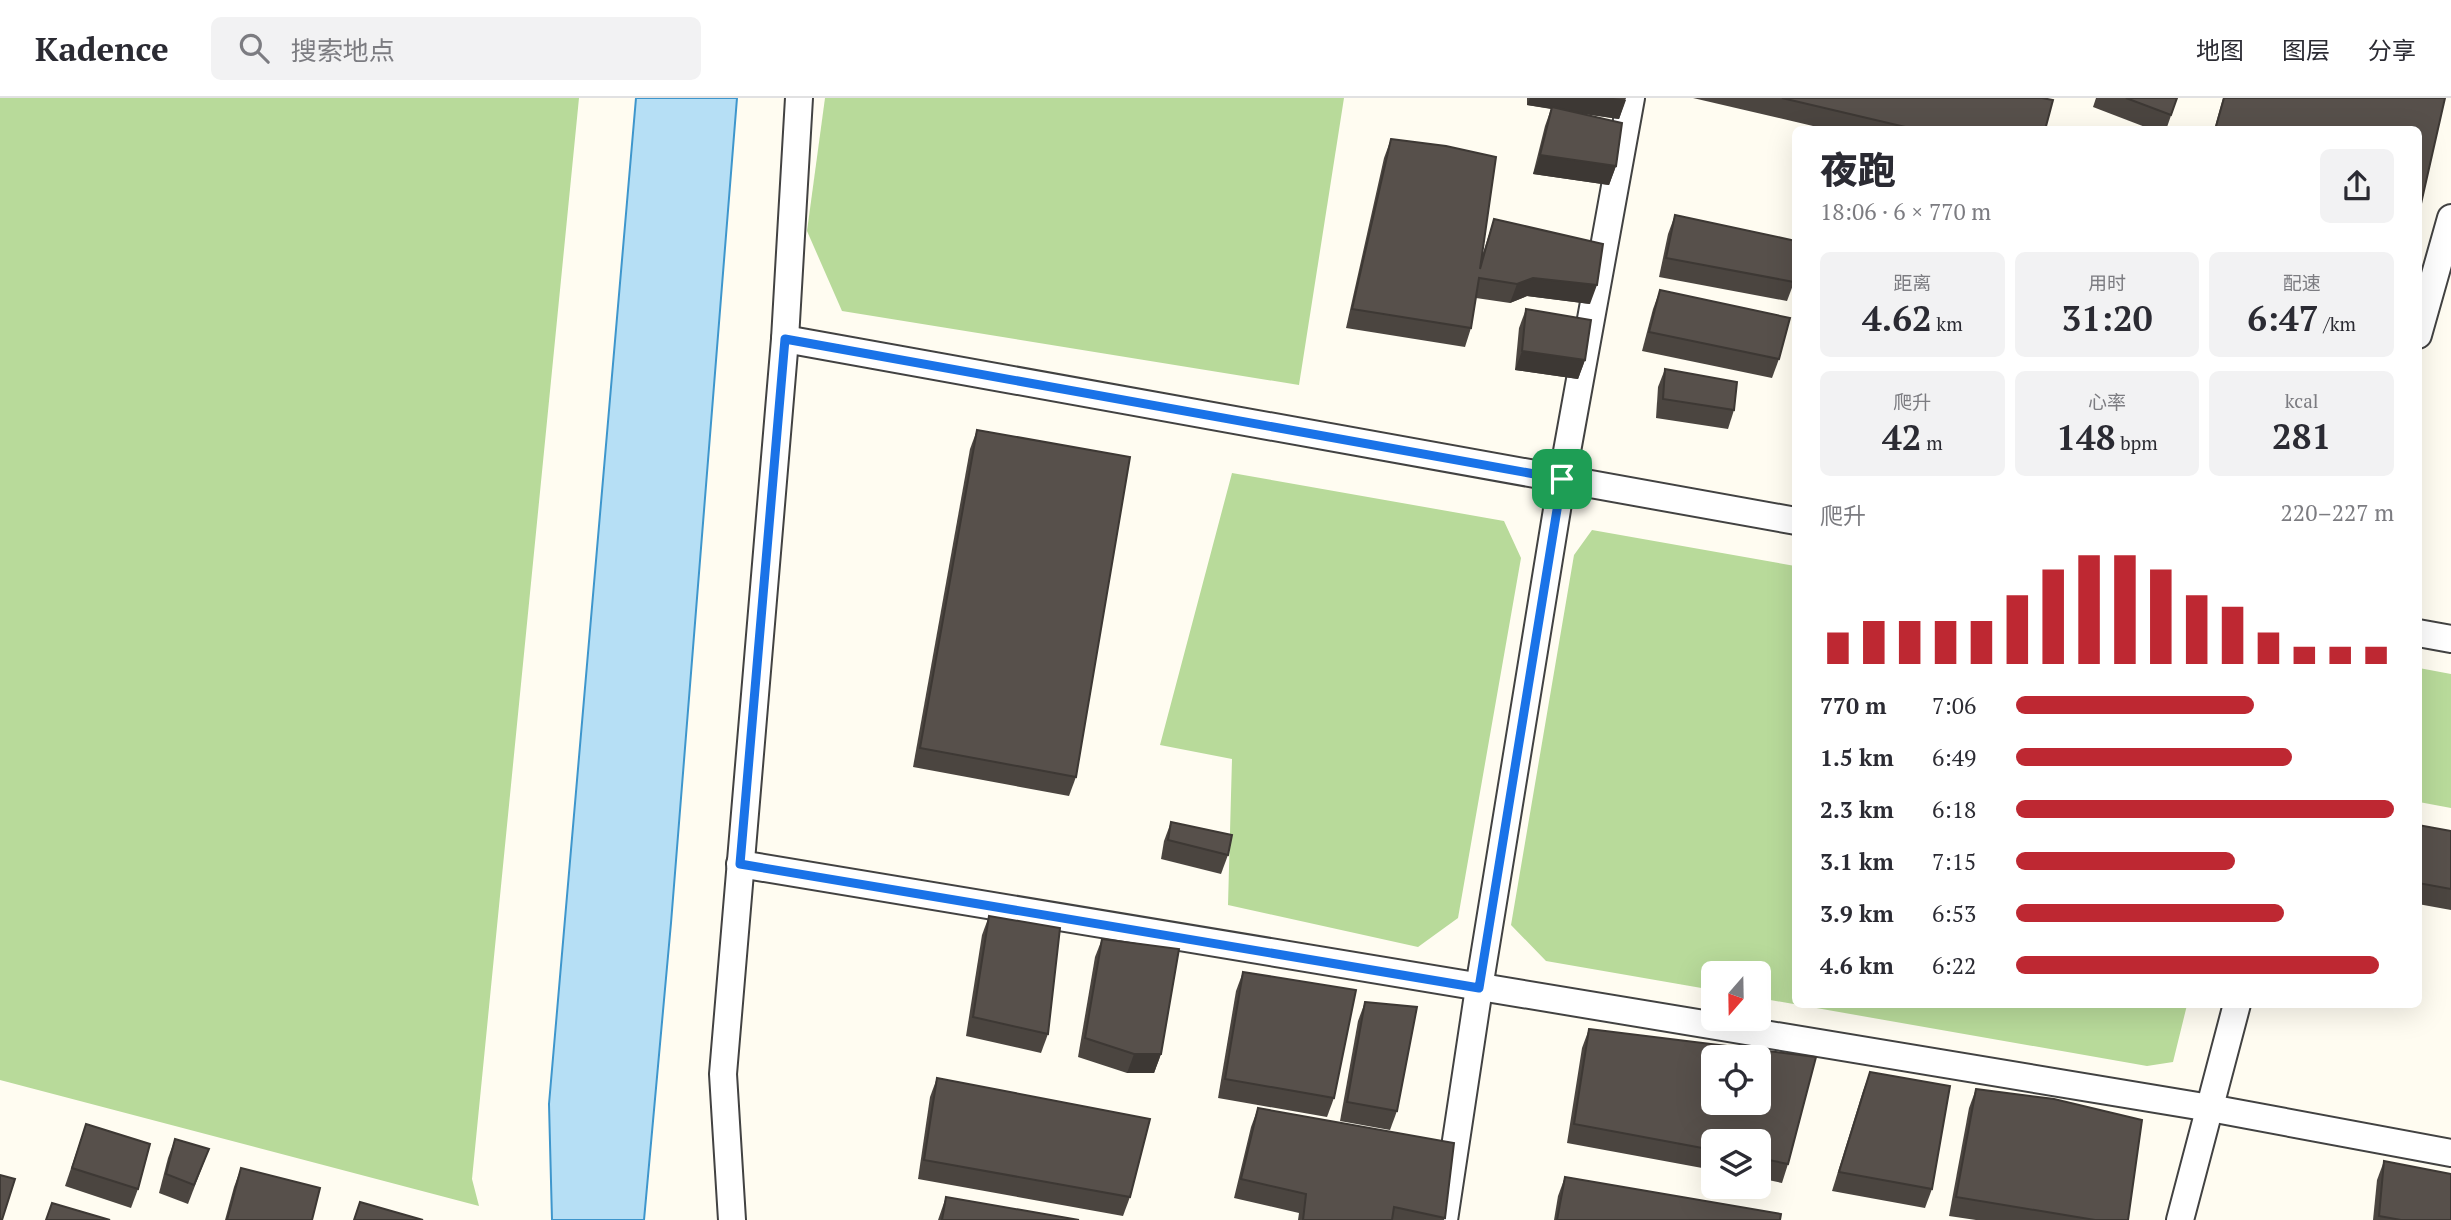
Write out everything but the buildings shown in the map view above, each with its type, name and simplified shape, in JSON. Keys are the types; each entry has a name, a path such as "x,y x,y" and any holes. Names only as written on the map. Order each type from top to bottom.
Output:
{"street":[{"path":"732,1220 723,1074 785,339 799,98"},
{"path":"1444,1220 1562,479 1631,98"},
{"path":"2422,321 2451,218"},
{"path":"785,339 1792,520"},
{"path":"2422,634 2451,639"},
{"path":"740,864 2210,1108 2451,1153"},
{"path":"2180,1220 2236,1008"}],"green space":[{"path":"0,98 579,98 472,1179 479,1206 0,1080"},
{"path":"825,98 1344,98 1299,385 842,311 807,231"},
{"path":"1232,473 1504,521 1521,558 1458,918 1418,947 1228,905 1232,759 1160,745"},
{"path":"1592,530 1792,565 1792,1004 1771,1000 1771,961 1701,961 1701,988 1546,961 1511,925 1574,555"},
{"path":"2422,669 2451,674 2451,808 2422,803"},
{"path":"1816,1008 2186,1008 2173,1062 2147,1066"}],"water":[{"path":"636,98 737,98 671,923 644,1220 552,1220 549,1104"}],"route":[{"path":"785,339 1562,479 1479,988 740,864 785,339"}]}
